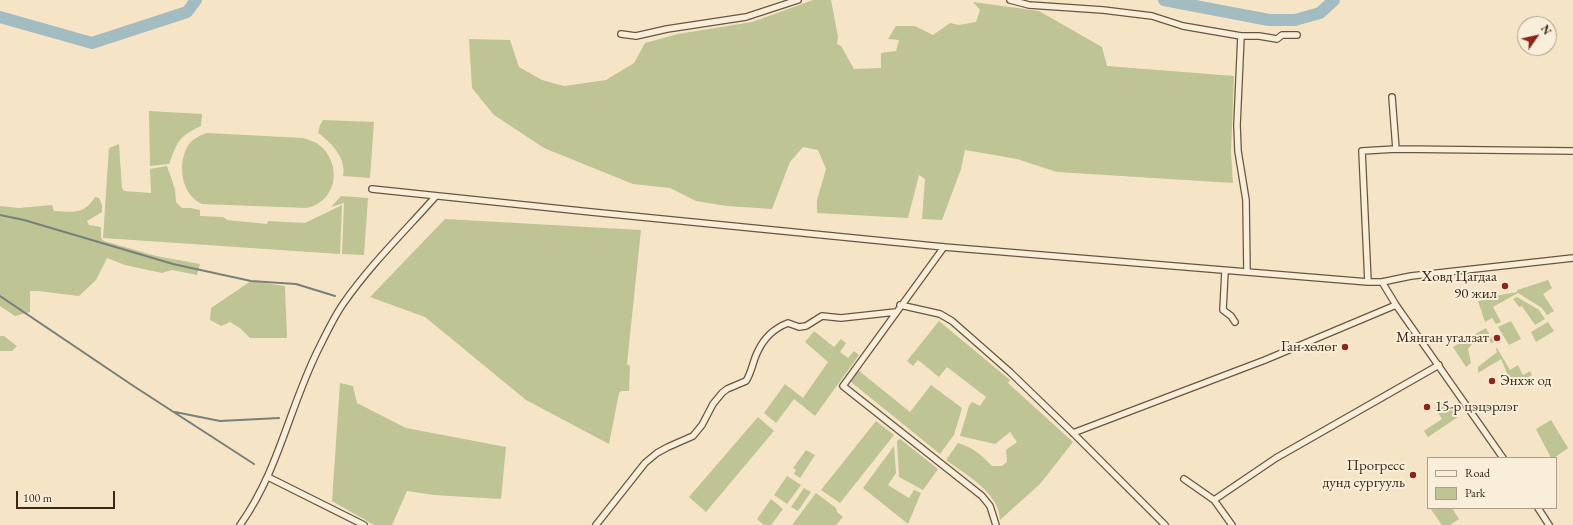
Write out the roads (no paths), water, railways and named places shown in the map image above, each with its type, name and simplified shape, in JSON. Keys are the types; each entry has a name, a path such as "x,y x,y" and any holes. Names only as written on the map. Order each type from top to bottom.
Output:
{"street":[{"path":"622,34 636,36 746,18 798,0"},
{"path":"1010,0 1030,5 1103,10 1152,16 1183,26 1241,36 1258,36 1277,39 1282,36 1297,35"},
{"path":"1241,36 1237,125 1238,151 1246,200 1247,272"},
{"path":"1392,97 1396,149"},
{"path":"1368,282 1362,151 1396,149 1573,150"},
{"path":"372,189 944,247 1368,282 1382,282 1411,276 1573,258"},
{"path":"240,525 268,477 306,377 320,346 343,304 382,256 436,196"},
{"path":"944,247 900,305 843,386 982,496 990,506 996,525"},
{"path":"1225,271 1223,310 1231,316 1235,322"},
{"path":"1382,282 1396,305 1502,457"},
{"path":"900,305 940,314 952,321 1010,372 1165,525"},
{"path":"1073,433 1265,360 1396,305"},
{"path":"596,525 645,463 662,450 693,436 702,426 713,404 722,393 726,389 746,381 758,350 768,336 780,326 788,323 799,327 806,326 822,316 841,318 896,312"},
{"path":"1214,500 1276,458 1439,365"},
{"path":"268,477 364,525"},
{"path":"1184,480 1214,500 1232,525"},
{"path":"1539,509 1549,525"}],"waterway":[{"path":"0,17 92,43 187,12 196,0"},
{"path":"1164,0 1269,20 1295,20 1320,13 1334,0"},
{"path":"0,215 24,220 173,264 251,281 296,284 335,296"},
{"path":"0,296 135,387 254,464"},
{"path":"175,412 220,421 279,418"}],"place":[{"name":"Ховд Цагдаа 90 жил","path":"1505,286"},
{"name":"Мянган угалзат","path":"1497,338"},
{"name":"Ган хөлөг","path":"1345,347"},
{"name":"Энхж од","path":"1492,381"},
{"name":"15-р цэцэрлэг","path":"1427,407"},
{"name":"Прогресс дунд сургууль","path":"1413,475"}]}
